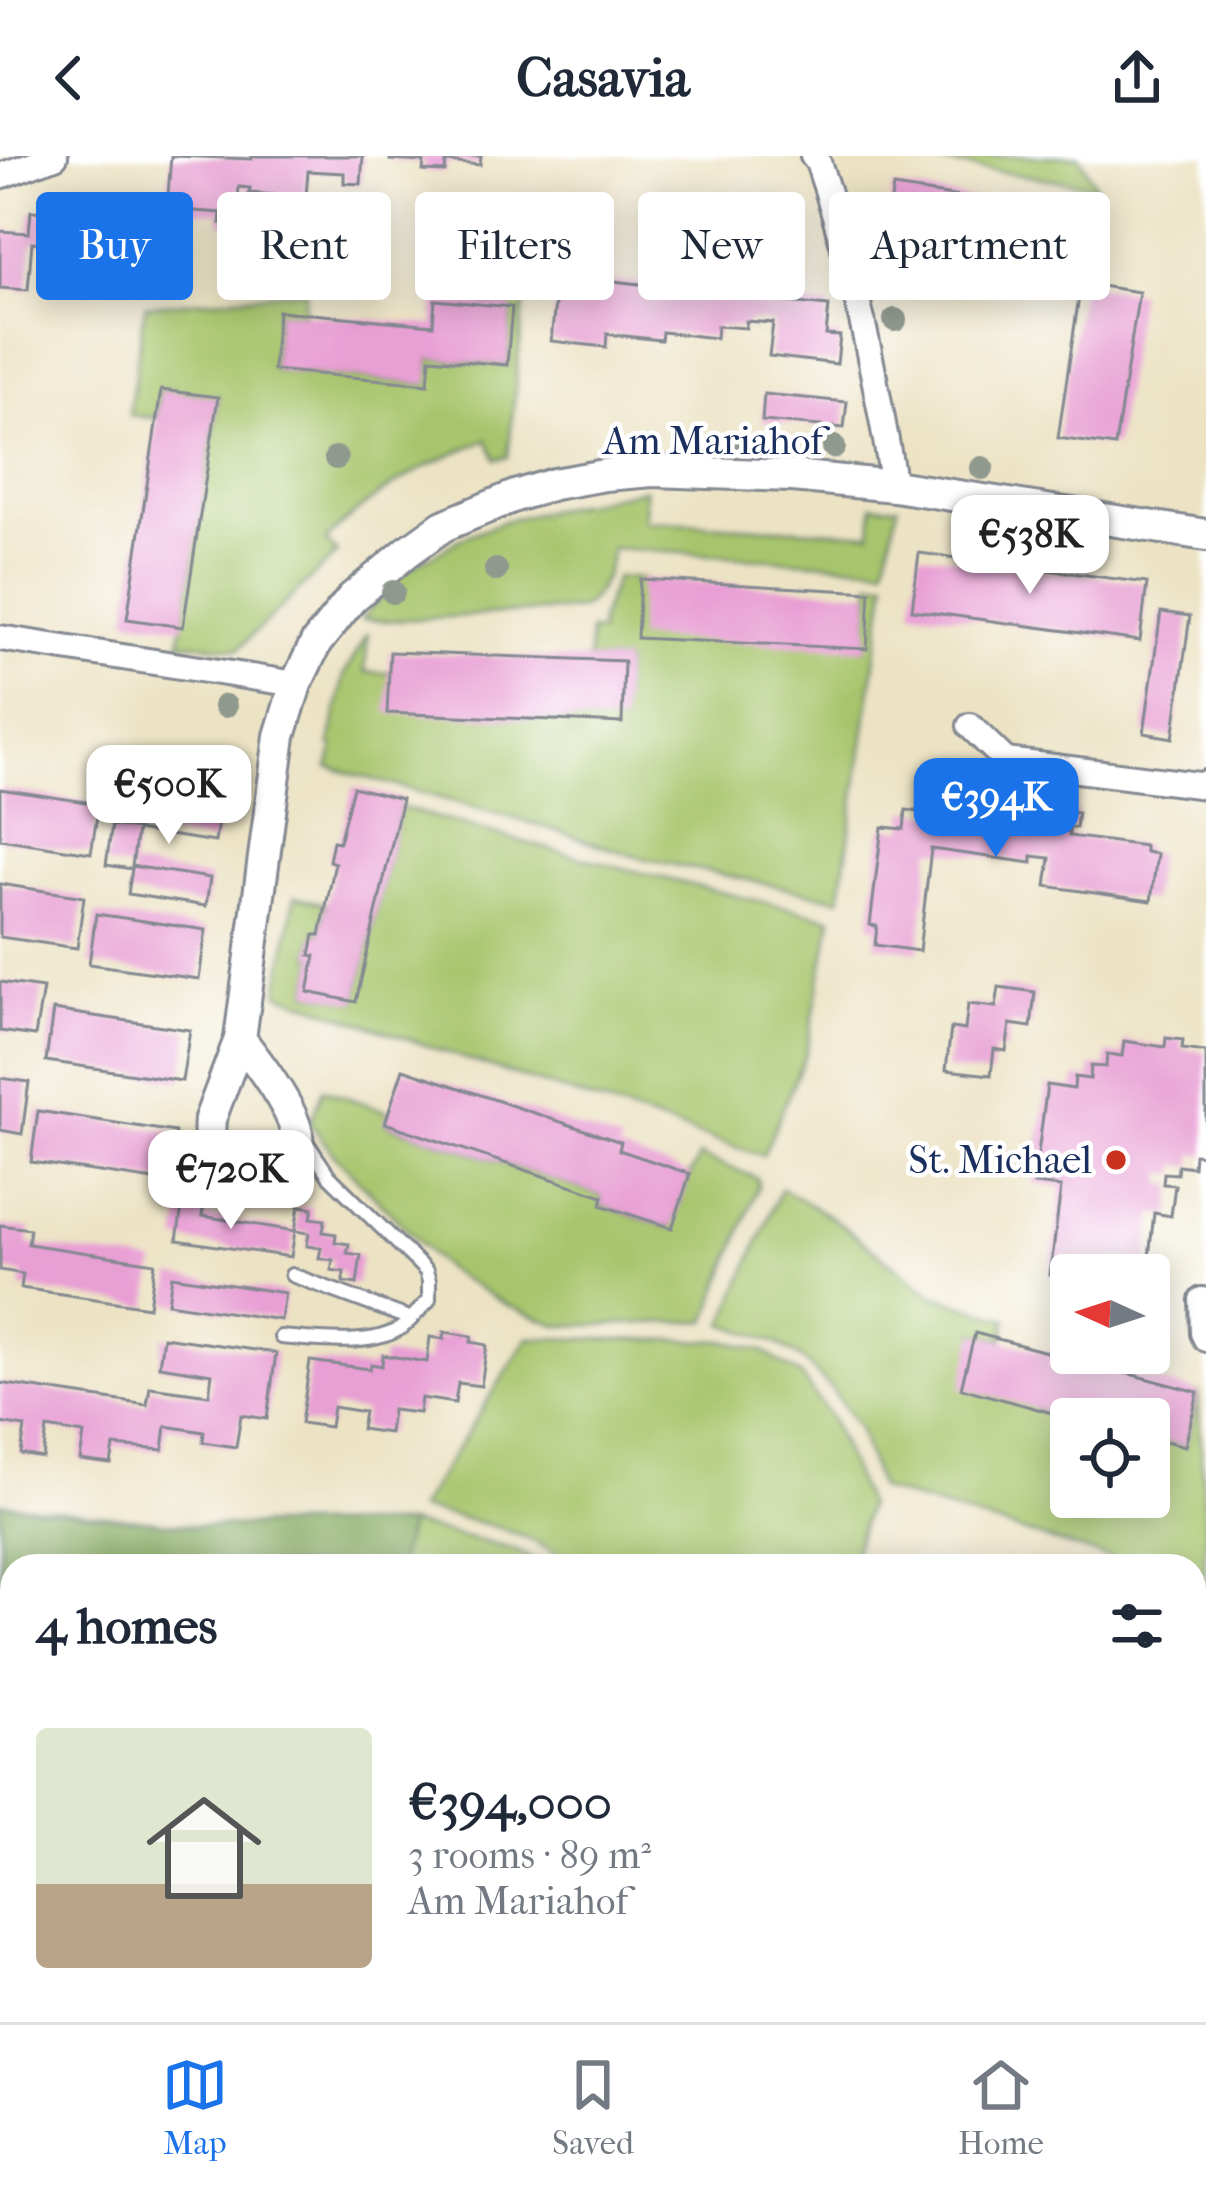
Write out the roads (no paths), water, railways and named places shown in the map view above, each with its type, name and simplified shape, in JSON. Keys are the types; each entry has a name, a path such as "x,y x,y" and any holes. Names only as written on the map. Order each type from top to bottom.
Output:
{"street":[{"path":"0,176 56,156"},
{"path":"813,156 850,265 875,371 894,485"},
{"name":"Am Mariahof","path":"297,1130 289,1162 273,1176 249,1182 224,1172 210,1147 210,1119 240,1040 280,736 296,684 316,643 352,598 442,526 514,496 605,475 653,471 894,485 1206,536"},
{"path":"0,638 296,684"},
{"path":"970,726 1006,761 1206,783"},
{"path":"240,1040 260,1064 297,1130"},
{"path":"1202,1300 1206,1339"}],"lane":[{"path":"281,1337 375,1338 404,1328 429,1300 426,1271 329,1176 297,1130"},
{"path":"292,1275 411,1319"}],"place":[{"name":"St. Michael","path":"1116,1160"}]}
